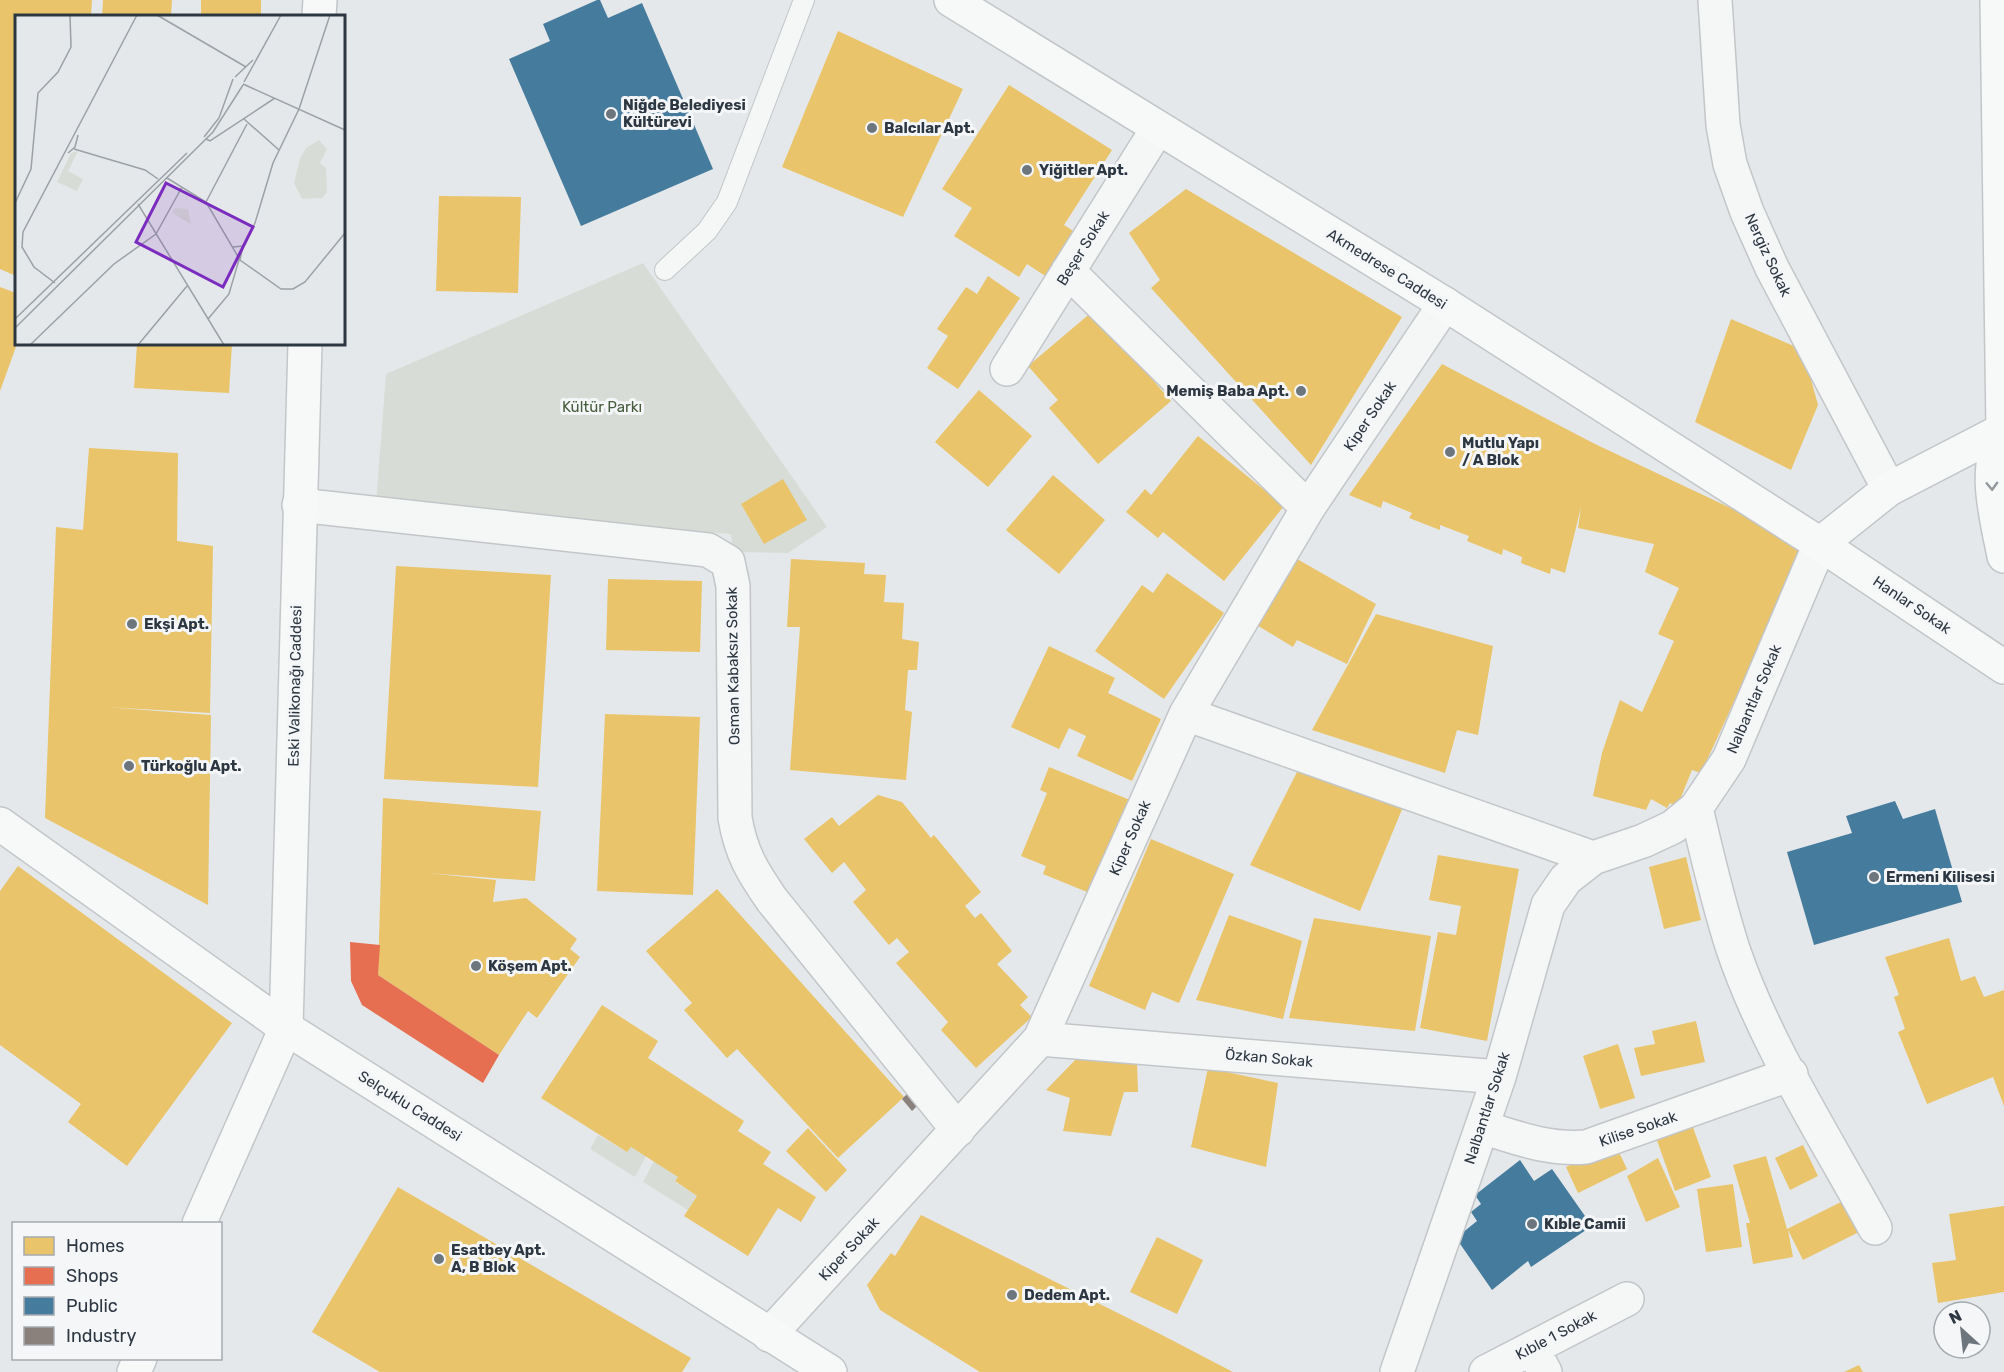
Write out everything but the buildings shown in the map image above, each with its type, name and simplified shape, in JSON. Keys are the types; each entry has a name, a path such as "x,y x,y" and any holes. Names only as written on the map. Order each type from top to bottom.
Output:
{"street":[{"path":"319,15 320,0"},
{"name":"Akmedrese Caddesi","path":"951,0 1445,304 1820,544"},
{"name":"Nergiz Sokak","path":"1715,0 1723,125 1730,164 1746,212 1772,268 1888,489"},
{"path":"1997,0 2004,430 1995,452 1991,478 1993,503 2004,556"},
{"name":"Beşer Sokak","path":"1007,369 1158,128"},
{"path":"1068,271 1308,508"},
{"name":"Kiper Sokak","path":"769,1335 1040,1040 1186,714 1308,508 1445,304"},
{"name":"Eski Valikonağı Caddesi","path":"286,1028 305,345"},
{"path":"1820,544 1888,489 2004,430"},
{"name":"Osman Kabaksız Sokak","path":"299,505 708,550 728,562 733,586 735,818 740,845 752,871 772,900 958,1130"},
{"name":"Hanlar Sokak","path":"1820,544 2004,667"},
{"name":"Nalbantlar Sokak","path":"1397,1372 1499,1077 1548,905 1566,879 1593,858 1643,842 1673,827 1696,808 1730,759 1820,544"},
{"path":"1186,714 1593,858"},
{"path":"1696,808 1733,949 1748,988 1791,1074 1875,1228"},
{"name":"Selçuklu Caddesi","path":"0,824 286,1028 830,1372"},
{"path":"200,1222 286,1028"},
{"name":"Özkan Sokak","path":"1040,1040 1499,1077"},
{"name":"Kilise Sokak","path":"1482,1127 1560,1149 1586,1147 1791,1074"},
{"name":"Kıble 1 Sokak","path":"1486,1372 1538,1360 1627,1299"}],"lane":[{"path":"665,270 707,231 728,202 804,0"}],"green space":[{"name":"Kültür Parkı","path":"643,263 827,527 788,553 733,552 731,534 376,504 386,374"},
{"path":"598,1135 627,1152 631,1147 646,1156 635,1177 590,1149"},
{"path":"654,1161 678,1177 675,1182 697,1196 688,1210 643,1182"}],"place":[{"name":"Niğde Belediyesi Kültürevi","path":"611,114"},
{"name":"Balcılar Apt.","path":"872,128"},
{"name":"Yiğitler Apt.","path":"1027,170"},
{"name":"Memiş Baba Apt.","path":"1301,391"},
{"name":"Mutlu Yapı / A Blok","path":"1450,452"},
{"name":"Ekşi Apt.","path":"132,624"},
{"name":"Türkoğlu Apt.","path":"129,766"},
{"name":"Ermeni Kilisesi","path":"1874,877"},
{"name":"Köşem Apt.","path":"476,966"},
{"name":"Kıble Camii","path":"1532,1224"},
{"name":"Esatbey Apt. A, B Blok","path":"439,1259"},
{"name":"Dedem Apt.","path":"1012,1295"}]}
